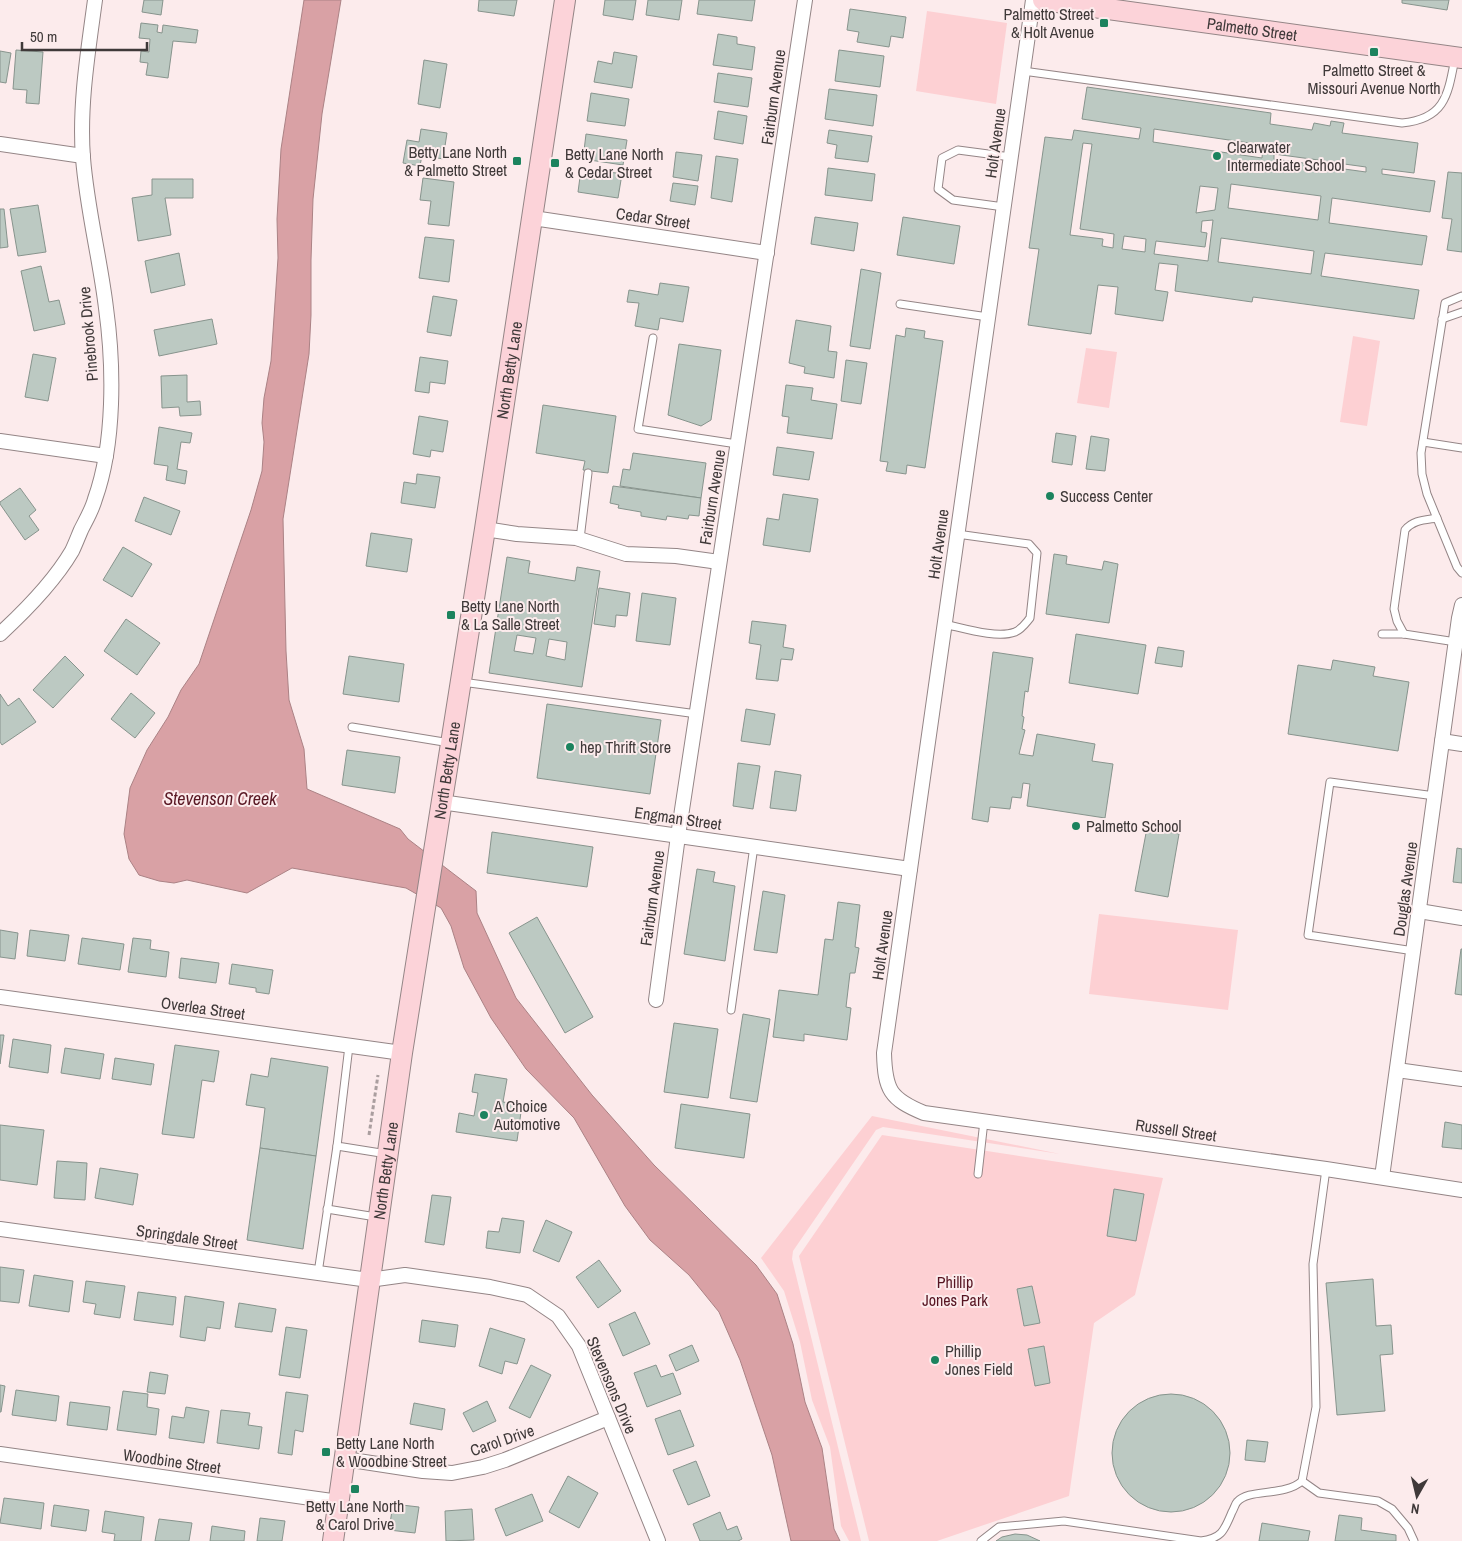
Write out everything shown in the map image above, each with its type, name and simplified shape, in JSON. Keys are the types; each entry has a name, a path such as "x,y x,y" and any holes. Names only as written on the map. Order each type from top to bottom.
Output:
{"street":[{"name":"Pinebrook Drive","path":"0,634 43,590 72,551 95,499 106,456 110,407 111,350 106,307 88,205 83,156 86,64 95,0"},
{"name":"North Betty Lane","path":"333,1541 417,952 486,529 565,0"},
{"name":"Fairburn Avenue","path":"656,1000 696,714 805,0"},
{"name":"Holt Avenue","path":"891,1092 885,1075 884,1053 1033,0"},
{"name":"Palmetto Street","path":"1043,0 1460,54"},
{"name":"Palmetto Street","path":"1129,0 1460,54"},
{"path":"0,144 83,156"},
{"name":"Cedar Street","path":"533,218 767,253"},
{"path":"0,441 106,456"},
{"path":"486,529 580,539 626,554 676,556 719,562"},
{"name":"Douglas Avenue","path":"1382,1178 1462,605"},
{"path":"1442,741 1462,744"},
{"name":"Engman Street","path":"441,802 910,869"},
{"path":"1419,912 1462,918"},
{"name":"Overlea Street","path":"0,997 402,1053"},
{"path":"1397,1070 1462,1079"},
{"name":"Russell Street","path":"891,1092 905,1105 924,1113 1326,1169 1462,1190"},
{"name":"Springdale Street","path":"0,1229 369,1280"},
{"name":"Stevensons Drive","path":"369,1280 405,1275 527,1294 558,1316 578,1346 658,1541"},
{"name":"Carol Drive","path":"345,1459 423,1471 452,1473 483,1467 505,1460 608,1418"},
{"name":"Woodbine Street","path":"0,1454 339,1502"}],"lane":[{"path":"1024,71 1402,123 1423,120 1438,109 1448,94 1460,54"},
{"path":"1004,207 953,200 938,189 942,158 958,150 1011,157"},
{"path":"1462,296 1444,304 1421,453 1422,474 1427,494 1457,567 1462,573"},
{"path":"900,304 988,317"},
{"path":"1442,319 1462,312"},
{"path":"653,338 638,429 737,444"},
{"path":"1423,442 1462,448"},
{"path":"580,539 588,474"},
{"path":"1404,634 1397,621 1394,609 1405,530 1409,524 1437,518"},
{"path":"944,624 1003,634 1014,632 1024,626 1030,618 1037,552 1029,544 957,534"},
{"path":"1382,634 1404,634 1456,642"},
{"path":"460,682 696,714"},
{"path":"352,727 450,743"},
{"path":"1414,951 1308,935 1330,782 1435,796"},
{"path":"731,1010 754,846"},
{"path":"318,1273 337,1146 349,1046"},
{"path":"978,1174 984,1121"},
{"path":"337,1146 387,1154"},
{"path":"981,1541 999,1528 1064,1521 1200,1541 1214,1539 1224,1530 1237,1501 1249,1495 1280,1492 1295,1487 1302,1481 1316,1407 1313,1264 1326,1169"},
{"path":"327,1209 378,1218"},
{"path":"1302,1481 1319,1493 1378,1502 1392,1509 1408,1528 1414,1541"}],"path":[{"path":"369,1135 378,1075"}],"green space":[{"path":"927,11 1007,23 996,104 916,91"},
{"path":"1353,336 1380,341 1367,426 1340,422"},
{"path":"1086,348 1117,352 1109,408 1077,403"},
{"path":"1099,914 1238,930 1228,1010 1089,994"},
{"path":"872,1116 1060,1154 883,1127 876,1130 793,1251 792,1259 861,1541 849,1541 841,1526 830,1447 812,1400 800,1342 784,1291 761,1258"},
{"name":"Phillip Jones Park","path":"882,1135 1163,1178 1135,1295 1094,1323 1069,1496 937,1541 869,1541 799,1256"}],"water":[{"name":"Stevenson Creek","path":"304,0 341,0 322,114 313,199 309,354 283,519 289,700 304,749 307,789 400,829 408,839 476,891 477,913 516,998 592,1095 654,1165 756,1265 777,1294 793,1344 805,1402 822,1448 834,1529 840,1541 791,1541 772,1455 740,1360 719,1312 689,1275 650,1240 625,1206 574,1118 526,1069 491,1018 464,968 451,926 441,908 406,888 292,868 247,893 187,880 174,883 159,881 139,875 129,859 124,834 130,788 147,750 168,717 181,690 199,664 251,510 262,471 264,442 262,423 264,398 271,361 278,258 277,219 281,149"}],"building":[{"path":"144,0 163,0 161,15 142,12"},
{"path":"479,0 517,0 514,16 478,11"},
{"path":"605,0 636,0 633,20 603,15"},
{"path":"648,0 682,0 679,20 646,15"},
{"path":"699,0 755,0 752,21 697,14"},
{"path":"1402,0 1449,0 1447,10 1402,3"},
{"path":"850,9 906,17 903,38 891,36 889,47 857,42 859,32 847,30"},
{"path":"141,23 158,25 157,32 162,33 163,25 198,30 196,43 173,41 168,78 146,75 148,63 140,62 141,51 149,52 150,39 139,38"},
{"path":"718,34 737,37 737,44 755,47 752,70 713,65"},
{"path":"16,50 43,52 39,104 26,103 27,90 13,89"},
{"path":"839,50 884,56 880,87 835,81"},
{"path":"0,51 11,53 6,83 0,82"},
{"path":"614,52 637,56 632,88 594,82 598,61 612,64"},
{"path":"424,60 447,64 440,108 418,104"},
{"path":"718,73 752,78 748,107 714,102"},
{"path":"1087,87 1271,113 1270,124 1312,130 1314,123 1330,126 1331,121 1344,123 1342,133 1418,143 1414,173 1382,169 1382,174 1435,181 1430,212 1332,198 1329,223 1427,236 1422,265 1325,253 1321,276 1419,290 1414,319 1253,297 1252,302 1175,291 1178,265 1159,263 1155,290 1168,292 1163,321 1115,314 1118,287 1098,285 1091,334 1028,325 1039,249 1029,248 1045,137 1072,140 1074,130 1139,139 1141,128 1082,119","holes":["1154,129 1263,145 1262,158 1153,142","1083,143 1092,144 1080,229 1114,234 1113,248 1102,246 1103,239 1070,235","1274,154 1326,161 1325,166 1274,159","1337,163 1366,167 1366,172 1337,168","1231,184 1321,196 1318,220 1228,208","1200,186 1218,188 1215,210 1196,213","1213,220 1208,261 1154,254 1156,241 1205,247 1207,233 1201,232 1202,221","1124,236 1146,239 1145,252 1122,249","1221,238 1314,251 1311,274 1218,262"]},
{"path":"829,89 877,95 873,126 825,119"},
{"path":"591,93 629,99 625,126 587,121"},
{"path":"718,111 747,116 743,144 714,139"},
{"path":"421,129 447,133 443,159 422,155 420,166 403,163 407,140 419,142"},
{"path":"829,130 872,136 868,162 835,158 837,145 827,143"},
{"path":"586,134 627,140 623,165 583,159"},
{"path":"676,152 702,155 698,181 673,177"},
{"path":"716,156 738,159 732,202 711,198"},
{"path":"828,168 875,174 872,201 825,195"},
{"path":"597,170 622,174 618,198 578,192 580,177 596,179"},
{"path":"1448,172 1462,173 1462,252 1447,250 1452,219 1442,218"},
{"path":"423,178 454,182 449,226 428,224 431,201 420,200"},
{"path":"152,179 193,179 193,198 165,198 171,235 138,241 132,198 152,195"},
{"path":"673,183 698,186 695,205 670,201"},
{"path":"38,205 46,252 18,256 10,209"},
{"path":"0,209 4,209 8,247 0,248"},
{"path":"815,217 858,223 854,251 811,244"},
{"path":"903,217 960,226 954,264 897,255"},
{"path":"425,237 454,240 449,282 419,278"},
{"path":"179,253 185,285 151,293 145,261"},
{"path":"41,266 49,302 59,300 65,324 34,331 21,271"},
{"path":"861,269 881,273 870,349 850,346"},
{"path":"660,283 689,287 683,322 660,318 658,330 635,326 639,303 627,302 629,290 658,295"},
{"path":"433,296 457,300 451,336 427,332"},
{"path":"212,319 217,344 159,356 154,330"},
{"path":"796,320 831,326 828,351 837,352 834,378 804,373 805,367 789,363"},
{"path":"906,328 925,331 924,338 943,341 925,468 907,465 906,474 886,471 888,462 880,461 896,335 905,337"},
{"path":"679,344 721,350 711,420 701,426 668,415"},
{"path":"33,354 56,358 48,401 25,397"},
{"path":"420,357 448,361 445,384 430,382 429,393 415,391"},
{"path":"846,360 867,363 861,404 841,401"},
{"path":"187,375 187,402 200,401 201,415 180,416 179,407 162,408 161,376"},
{"path":"786,385 813,388 811,400 837,404 832,439 787,433 789,417 782,416"},
{"path":"543,405 616,416 608,473 583,470 585,461 536,453"},
{"path":"419,416 448,421 443,452 431,450 430,457 413,454"},
{"path":"159,427 192,433 190,443 181,442 177,469 187,471 185,484 166,480 168,466 154,464"},
{"path":"1056,433 1076,436 1072,465 1052,462"},
{"path":"1091,436 1109,439 1105,471 1086,469"},
{"path":"777,447 814,452 809,480 773,475"},
{"path":"633,453 706,463 701,498 620,486 623,469 630,470"},
{"path":"417,474 440,477 435,508 401,503 404,482 416,484"},
{"path":"613,486 701,498 699,516 689,515 688,519 667,516 666,520 641,516 641,512 618,508 619,505 610,503"},
{"path":"20,488 36,510 29,516 39,530 25,540 0,504 0,502"},
{"path":"783,494 818,499 810,552 763,545 767,518 779,520"},
{"path":"144,497 180,511 171,535 135,521"},
{"path":"371,533 412,539 407,572 366,566"},
{"path":"123,547 152,564 132,597 103,580"},
{"path":"1054,554 1067,556 1066,564 1102,570 1104,561 1118,564 1109,623 1046,614"},
{"path":"507,557 530,561 528,573 575,581 577,567 600,571 582,687 489,673","holes":["517,635 536,638 533,654 514,651","549,639 567,642 565,660 546,656"]},
{"path":"599,588 630,593 627,616 616,615 615,627 594,624"},
{"path":"642,593 676,598 670,645 636,641"},
{"path":"126,619 160,643 137,675 104,651"},
{"path":"752,621 786,625 783,647 794,649 792,660 781,659 778,681 756,679 761,645 749,643"},
{"path":"1076,634 1146,645 1138,694 1069,683"},
{"path":"1158,647 1184,651 1182,667 1155,663"},
{"path":"993,652 1033,658 1028,692 1025,691 1022,729 1025,730 1019,754 1033,756 1037,734 1095,744 1092,761 1113,764 1105,818 1027,806 1030,784 1023,783 1021,798 1012,797 1010,809 990,807 988,822 972,819"},
{"path":"65,656 84,675 53,708 33,690"},
{"path":"349,656 404,664 399,702 343,694"},
{"path":"1333,660 1375,667 1373,676 1409,682 1398,751 1288,734 1298,665 1331,670"},
{"path":"131,693 155,713 135,738 111,719"},
{"path":"0,694 8,706 19,698 36,722 2,745 0,742"},
{"path":"547,704 661,720 650,794 537,778"},
{"path":"746,709 775,714 770,745 741,741"},
{"path":"347,750 400,757 395,793 342,785"},
{"path":"738,763 760,766 753,809 733,806"},
{"path":"775,771 801,775 796,811 770,808"},
{"path":"1147,828 1179,834 1168,897 1135,891"},
{"path":"492,832 593,847 587,887 487,873"},
{"path":"1457,848 1462,849 1462,883 1453,882"},
{"path":"697,869 715,872 713,882 735,886 725,961 684,954"},
{"path":"763,891 785,895 777,953 754,950"},
{"path":"838,902 860,905 855,947 859,948 855,973 850,973 846,1007 851,1008 847,1040 804,1034 804,1041 773,1037 779,990 818,995 825,939 833,940"},
{"path":"537,917 593,1017 565,1033 509,933"},
{"path":"0,930 18,933 15,959 0,957"},
{"path":"30,930 69,935 65,961 27,956"},
{"path":"82,938 124,944 120,970 78,964"},
{"path":"133,938 151,940 150,949 169,952 166,977 128,972"},
{"path":"1462,949 1462,995 1455,994"},
{"path":"181,958 219,963 216,983 179,978"},
{"path":"232,964 273,970 269,994 256,992 256,988 229,984"},
{"path":"743,1014 770,1019 757,1102 730,1098"},
{"path":"674,1023 718,1029 708,1098 664,1092"},
{"path":"0,1035 4,1035 0,1064"},
{"path":"13,1039 51,1045 48,1073 9,1067"},
{"path":"175,1045 219,1051 214,1082 202,1080 194,1138 162,1134"},
{"path":"65,1048 104,1054 100,1079 61,1073"},
{"path":"115,1058 154,1064 151,1085 112,1079"},
{"path":"271,1058 328,1067 316,1156 260,1148 265,1108 246,1105 251,1074 268,1077"},
{"path":"475,1074 507,1079 503,1102 522,1105 517,1141 456,1132 459,1113 474,1116 478,1093 472,1092"},
{"path":"681,1104 750,1114 744,1158 675,1148"},
{"path":"1445,1122 1462,1125 1462,1149 1442,1147"},
{"path":"0,1125 44,1130 37,1185 0,1180"},
{"path":"260,1148 316,1156 303,1249 247,1240"},
{"path":"57,1161 87,1163 85,1200 54,1198"},
{"path":"100,1168 138,1174 133,1205 95,1198"},
{"path":"1114,1189 1144,1194 1136,1241 1107,1236"},
{"path":"432,1195 451,1197 444,1245 425,1242"},
{"path":"502,1218 524,1221 520,1253 486,1248 488,1231 499,1232"},
{"path":"546,1220 572,1232 559,1262 533,1251"},
{"path":"599,1260 621,1291 598,1308 576,1277"},
{"path":"0,1267 24,1270 19,1303 0,1301"},
{"path":"34,1275 73,1281 69,1312 29,1306"},
{"path":"1373,1279 1376,1326 1391,1325 1393,1354 1380,1355 1385,1411 1337,1415 1326,1283"},
{"path":"86,1281 125,1286 120,1318 94,1314 96,1304 83,1302"},
{"path":"1032,1286 1040,1323 1024,1326 1017,1289"},
{"path":"138,1292 176,1297 173,1325 134,1320"},
{"path":"185,1296 224,1302 220,1329 207,1327 205,1341 180,1337"},
{"path":"239,1303 276,1309 272,1332 235,1327"},
{"path":"635,1312 650,1344 623,1356 609,1324"},
{"path":"422,1320 458,1325 455,1347 419,1342"},
{"path":"286,1327 307,1330 300,1378 279,1375"},
{"path":"490,1328 525,1339 517,1364 505,1361 502,1374 479,1366"},
{"path":"692,1345 699,1361 676,1371 669,1355"},
{"path":"1044,1346 1050,1383 1035,1386 1028,1349"},
{"path":"531,1365 551,1375 530,1418 509,1408"},
{"path":"656,1365 661,1377 673,1373 681,1394 647,1407 634,1373"},
{"path":"150,1372 168,1375 165,1394 147,1392"},
{"path":"0,1385 5,1386 1,1412 0,1412"},
{"path":"16,1390 59,1396 56,1421 12,1415"},
{"path":"123,1391 148,1394 147,1407 159,1409 156,1435 117,1430"},
{"path":"286,1392 308,1395 303,1432 295,1430 292,1455 278,1453"},
{"path":"1171,1394 1194,1398 1213,1411 1226,1430 1230,1453 1226,1476 1213,1495 1194,1508 1171,1512 1148,1508 1129,1495 1116,1476 1112,1453 1116,1430 1129,1411 1148,1398"},
{"path":"487,1401 496,1421 473,1432 463,1413"},
{"path":"70,1402 110,1407 107,1430 67,1425"},
{"path":"414,1403 445,1409 442,1430 410,1424"},
{"path":"186,1407 209,1411 204,1443 169,1438 172,1416 184,1418"},
{"path":"221,1410 250,1413 248,1425 262,1427 259,1449 217,1443"},
{"path":"680,1410 694,1446 668,1455 655,1419"},
{"path":"1247,1440 1268,1442 1265,1462 1245,1460"},
{"path":"696,1461 710,1496 688,1505 673,1470"},
{"path":"568,1476 598,1493 579,1528 549,1512"},
{"path":"532,1494 543,1521 506,1536 495,1509"},
{"path":"4,1498 44,1503 41,1529 0,1523"},
{"path":"393,1504 419,1507 415,1533 389,1530"},
{"path":"54,1505 89,1510 86,1531 51,1526"},
{"path":"472,1509 474,1540 446,1541 445,1511"},
{"path":"105,1511 144,1517 141,1541 114,1541 115,1534 102,1532"},
{"path":"720,1512 727,1530 737,1526 742,1539 738,1541 700,1541 693,1524"},
{"path":"1339,1515 1362,1518 1361,1530 1396,1535 1396,1541 1335,1541"},
{"path":"260,1518 285,1521 282,1541 257,1541"},
{"path":"159,1519 192,1523 189,1541 155,1541"},
{"path":"1262,1523 1310,1531 1308,1541 1259,1541"},
{"path":"212,1526 245,1531 244,1541 210,1541"},
{"path":"1015,1534 1027,1535 1040,1541 996,1541 1002,1537"}],"place":[{"name":"Palmetto Street & Holt Avenue","path":"1104,23"},
{"name":"Palmetto Street & Missouri Avenue North","path":"1374,52"},
{"name":"Clearwater Intermediate School","path":"1217,156"},
{"name":"Betty Lane North & Palmetto Street","path":"517,161"},
{"name":"Betty Lane North & Cedar Street","path":"555,163"},
{"name":"Success Center","path":"1050,496"},
{"name":"Betty Lane North & La Salle Street","path":"451,615"},
{"name":"hep Thrift Store","path":"570,747"},
{"name":"Palmetto School","path":"1076,826"},
{"name":"A Choice Automotive","path":"484,1115"},
{"name":"Phillip Jones Field","path":"935,1360"},
{"name":"Betty Lane North & Woodbine Street","path":"326,1452"},
{"name":"Betty Lane North & Carol Drive","path":"355,1489"}]}
